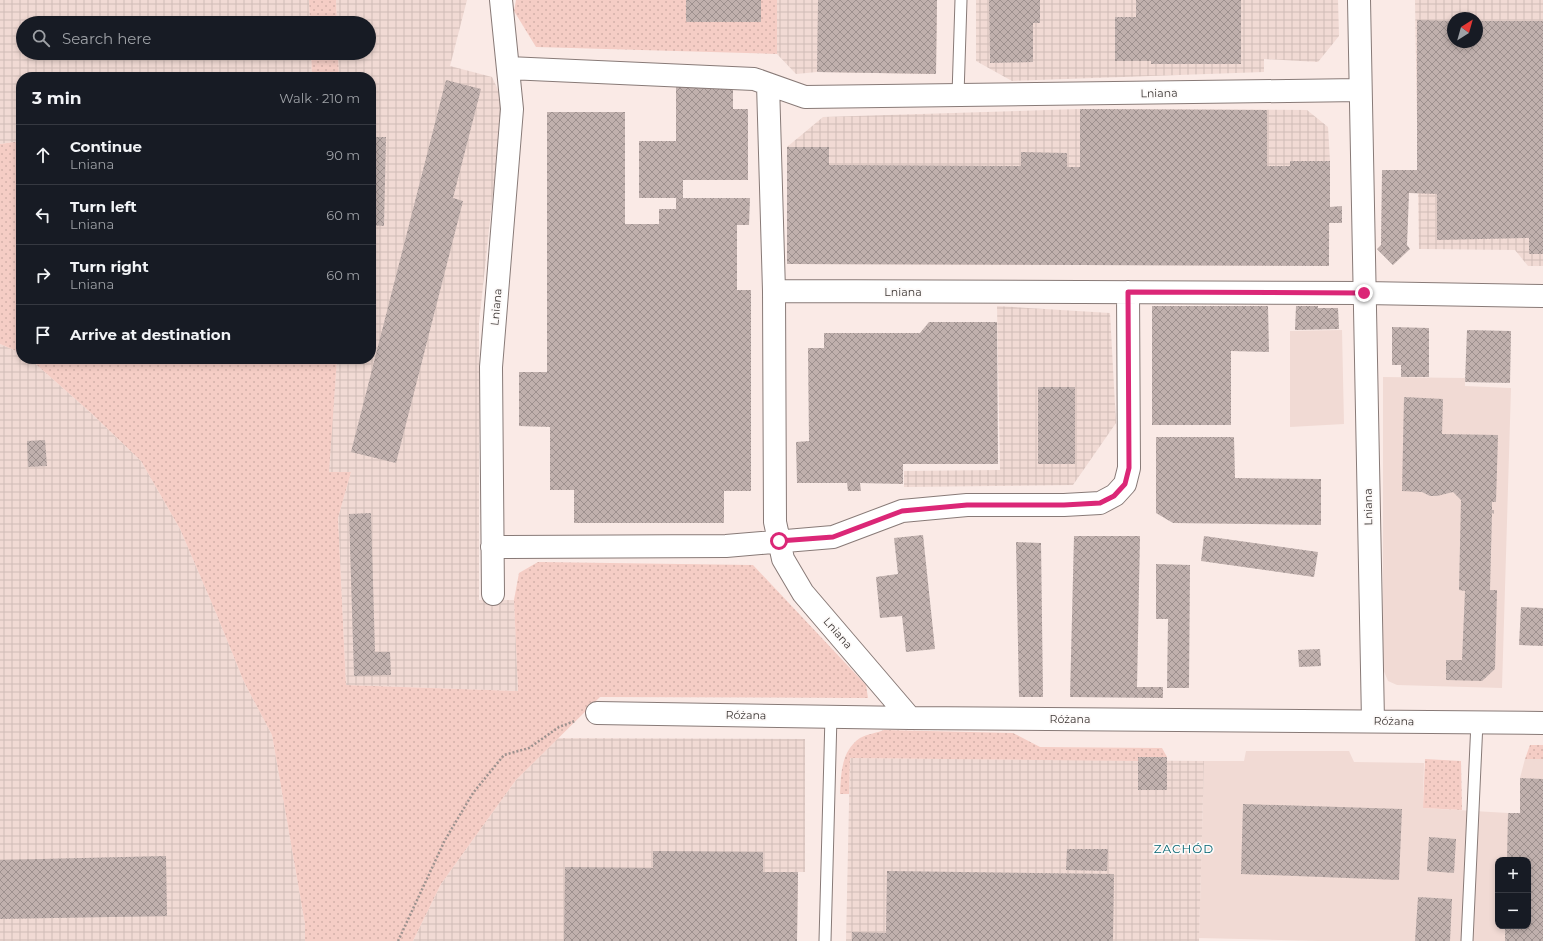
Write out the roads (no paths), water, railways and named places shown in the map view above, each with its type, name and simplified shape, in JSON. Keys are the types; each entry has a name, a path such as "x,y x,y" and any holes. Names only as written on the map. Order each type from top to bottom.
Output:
{"street":[{"name":"Lniana","path":"493,594 491,367 512,110 501,0"},
{"name":"Lniana","path":"1359,0 1373,721"},
{"name":"Lniana","path":"508,68 754,79 805,97 1360,90"},
{"name":"Lniana","path":"768,84 774,291 775,522 783,559 803,593 910,718"},
{"name":"Lniana","path":"774,291 1364,293 1543,296"},
{"path":"492,547 726,546 833,537 902,511 967,505 1072,505 1100,503 1114,496 1125,484 1129,468 1128,292"},
{"name":"Różana","path":"597,714 1543,723"}],"lane":[{"path":"958,95 961,0"},
{"path":"825,941 831,716"},
{"path":"1467,941 1477,722"}],"district":[{"name":"ZACHÓD","path":"1184,848"}]}
